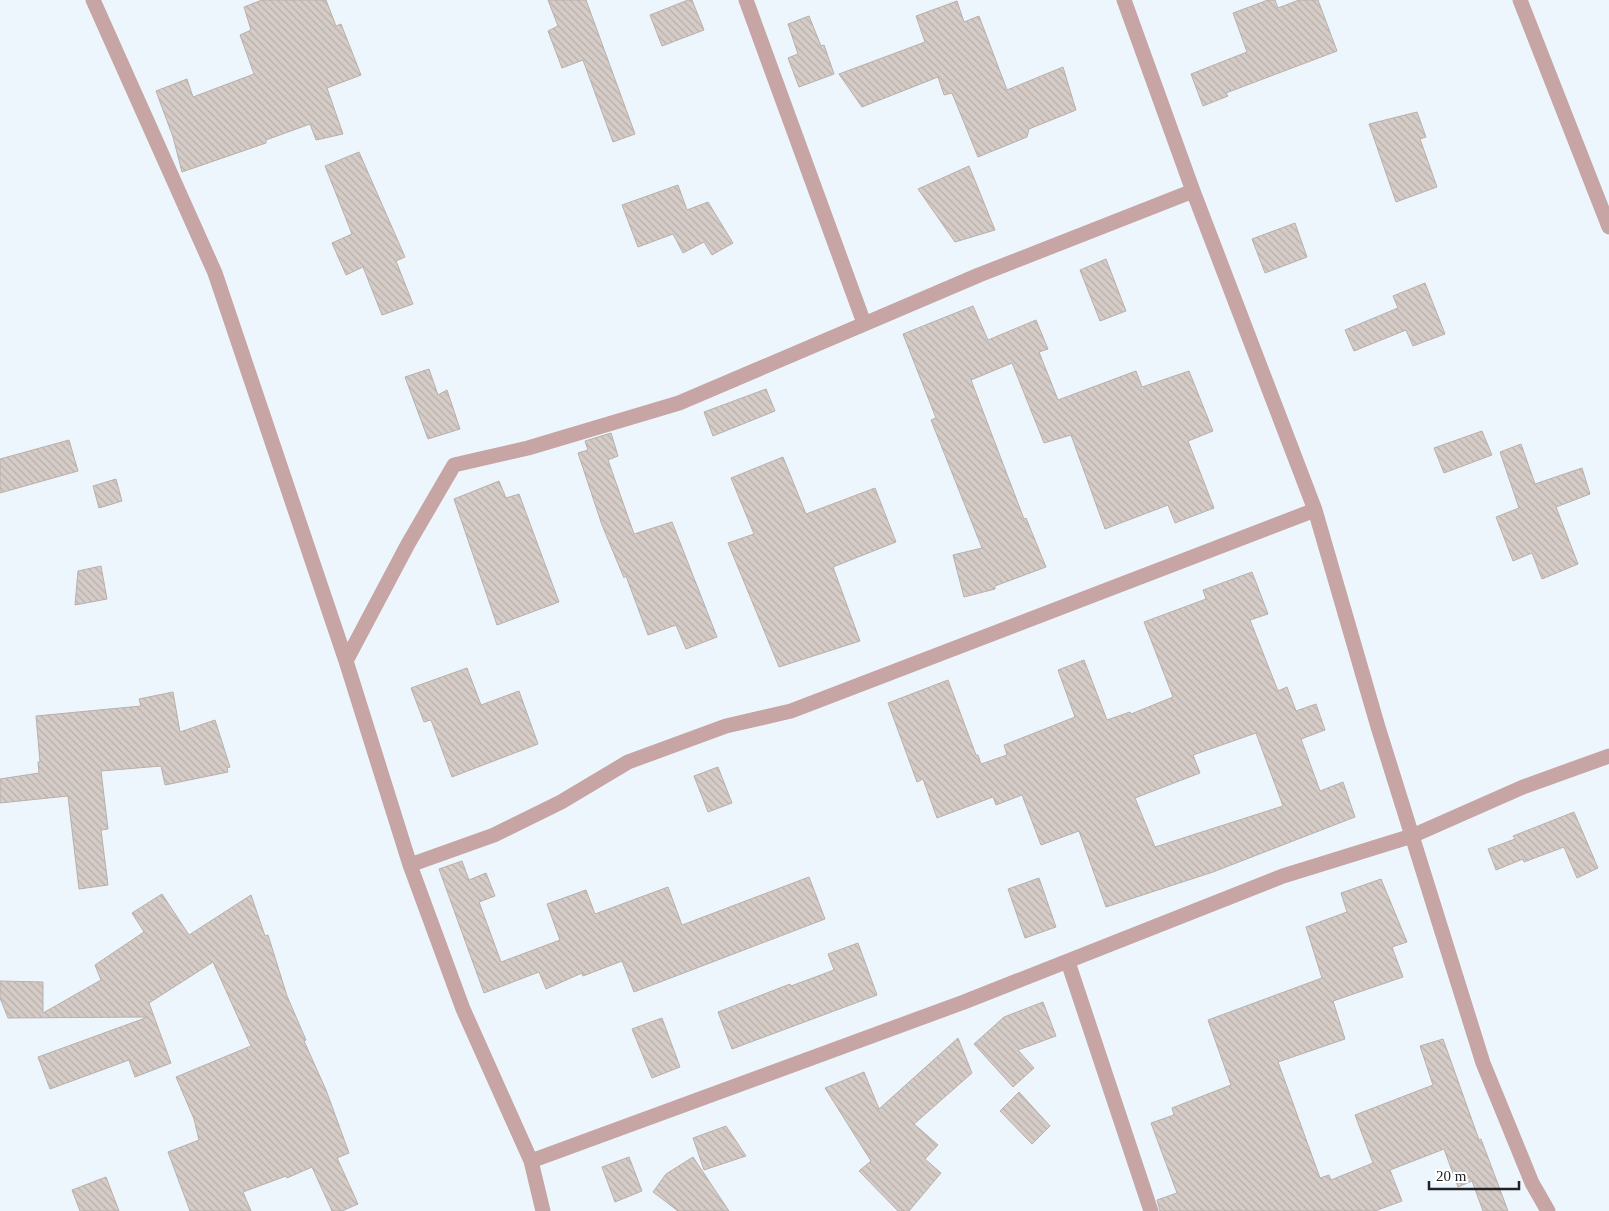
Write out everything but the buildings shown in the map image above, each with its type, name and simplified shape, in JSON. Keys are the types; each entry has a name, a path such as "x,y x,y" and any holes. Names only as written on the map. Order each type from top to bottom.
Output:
{"street":[{"path":"93,0 215,273 346,661 410,865 463,1009 531,1161 543,1211"},
{"path":"746,0 864,323"},
{"path":"1124,0 1193,191 1315,510 1412,836 1483,1064 1532,1183 1548,1211"},
{"path":"1520,0 1609,227"},
{"path":"346,661 408,544 454,465 528,448 679,404 864,323 1193,191"},
{"path":"410,865 494,835 561,802 628,762 726,726 792,711 1315,510"},
{"path":"531,1161 736,1087 1068,962 1283,876 1412,836 1523,787 1609,756"},
{"path":"1068,962 1151,1211"}]}
